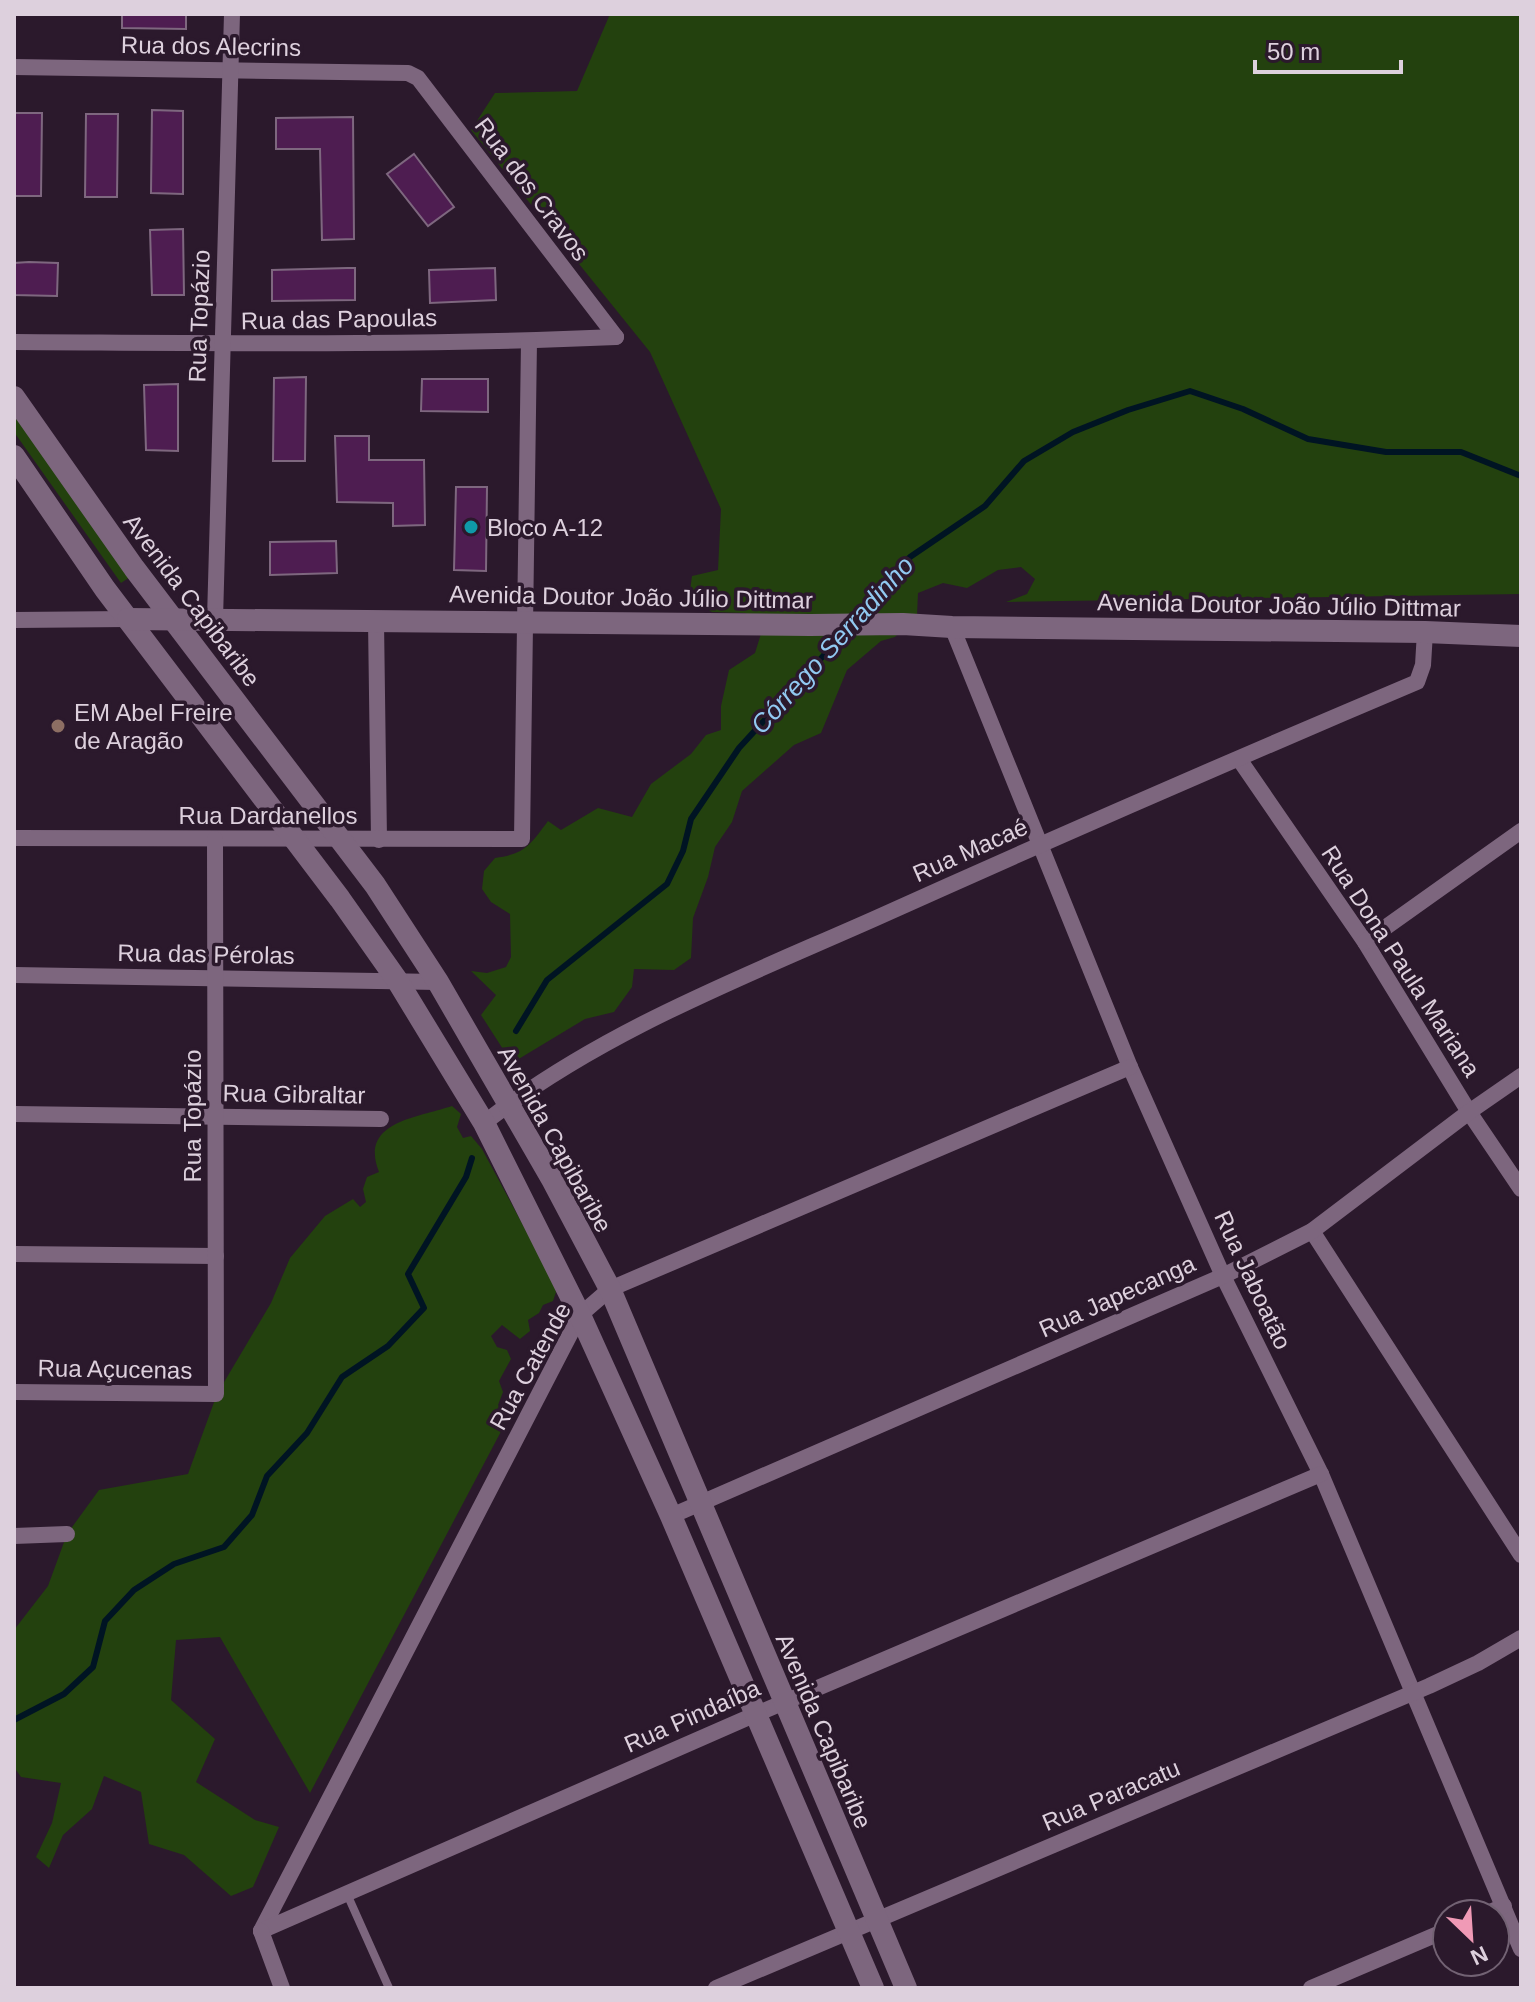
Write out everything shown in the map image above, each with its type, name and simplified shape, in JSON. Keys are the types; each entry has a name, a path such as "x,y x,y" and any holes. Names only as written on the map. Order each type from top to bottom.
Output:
{"main road":[{"name":"Avenida Capibaribe","path":"14,397 134,568 375,885 438,982 553,1181 610,1289 906,1988"},
{"path":"14,456 128,619 296,839 397,980 484,1123 580,1315 671,1516 873,1988"},
{"name":"Avenida Doutor João Júlio Dittmar","path":"128,619 903,624 1521,636"}],"street":[{"name":"Rua Topázio","path":"215,619 232,14"},
{"name":"Rua dos Alecrins","path":"14,67 408,73"},
{"name":"Rua dos Cravos","path":"408,73 418,78 616,337"},
{"name":"Rua das Papoulas","path":"14,342 223,344 529,341 616,337"},
{"path":"525,622 529,341"},
{"path":"14,620 128,619"},
{"path":"376,621 379,840"},
{"name":"Rua Dardanellos","path":"14,838 522,839 525,622"},
{"name":"Rua Jaboatão","path":"952,627 1130,1067 1223,1276 1321,1474 1501,1898"},
{"name":"Rua Macaé","path":"484,1123 529,1090 658,1015 1039,845 1417,682 1423,665 1425,632"},
{"name":"Rua Dona Paula Mariana","path":"1239,759 1365,942 1469,1112 1521,1189"},
{"path":"1365,942 1521,831"},
{"name":"Rua Topázio","path":"215,839 216,1394"},
{"name":"Rua das Pérolas","path":"14,975 438,982"},
{"name":"Rua Catende","path":"261,1931 580,1315 610,1289 1130,1067"},
{"name":"Rua Japecanga","path":"671,1516 1223,1276 1312,1231 1521,1076"},
{"name":"Rua Gibraltar","path":"14,1114 381,1119"},
{"path":"1312,1231 1521,1555"},
{"path":"14,1254 216,1256"},
{"name":"Rua Açucenas","path":"14,1392 216,1394"},
{"name":"Rua Pindaíba","path":"261,1931 783,1702 1321,1474"},
{"path":"14,1536 67,1534"},
{"name":"Rua Paracatu","path":"716,1988 1413,1692 1478,1663 1521,1638"},
{"name":"Rua Jaboatão","path":"1511,1924 1521,1949"},
{"path":"261,1931 282,1988"},
{"path":"1311,1988 1431,1937"}],"lane":[{"path":"347,1893 389,1988"}],"green space":[{"path":"610,14 1521,14 1521,594 1006,602 1027,594 1035,579 1021,567 998,570 967,588 943,583 918,593 917,615 895,637 881,641 847,670 821,733 794,745 742,791 732,822 715,847 693,918 691,958 674,970 634,969 632,987 614,1012 585,1019 512,1063 481,1015 496,995 471,971 487,973 506,967 511,957 510,914 491,902 482,889 484,871 495,858 526,847 548,821 561,830 598,808 632,817 651,784 691,754 706,735 721,730 721,706 729,670 755,653 764,624 745,613 712,612 689,598 692,576 718,570 721,509 650,352 471,130 495,93 577,91"},
{"path":"14,409 133,575 121,583 14,432"},
{"path":"452,1106 461,1114 457,1127 463,1138 471,1136 482,1149 552,1279 556,1292 553,1301 543,1305 539,1313 528,1320 530,1331 520,1339 502,1325 491,1336 497,1347 507,1350 511,1359 499,1381 503,1392 498,1405 506,1422 310,1793 220,1637 176,1640 171,1700 215,1739 196,1782 255,1820 279,1827 253,1887 231,1896 184,1855 149,1844 141,1792 104,1776 92,1809 63,1835 49,1868 36,1857 52,1823 61,1783 21,1777 14,1767 14,1630 48,1586 67,1534 99,1490 188,1474 217,1394 271,1303 290,1258 325,1216 353,1199 360,1207 366,1202 363,1189 367,1177 379,1172 375,1155 377,1142 384,1132 408,1119"}],"building":[{"path":"122,14 186,14 186,29 122,28"},
{"path":"152,110 183,111 183,194 151,193"},
{"path":"14,113 42,113 41,196 14,196"},
{"path":"86,114 118,114 117,197 85,197"},
{"path":"353,117 354,239 322,240 320,149 276,149 276,118"},
{"path":"414,154 454,207 428,226 387,174"},
{"path":"183,229 184,295 152,295 150,230"},
{"path":"14,263 58,263 57,296 14,295"},
{"path":"355,268 355,300 272,301 272,270"},
{"path":"495,268 496,300 430,303 429,270"},
{"path":"306,377 305,461 273,461 274,378"},
{"path":"422,379 488,379 488,412 421,411"},
{"path":"178,384 178,451 146,450 144,385"},
{"path":"335,436 369,436 369,460 424,460 425,525 393,526 393,503 337,502"},
{"name":"Bloco A-12","path":"456,487 487,487 486,571 454,570"},
{"path":"336,541 337,573 270,575 270,542"}],"waterway":[{"name":"Córrego Serradinho","path":"856,618 910,557 985,506 1024,461 1073,432 1128,410 1190,391 1243,409 1308,439 1386,452 1461,452 1521,476"},
{"name":"Córrego Serradinho","path":"516,1031 547,980 667,884 683,851 691,819 739,748 847,630"},
{"name":"Córrego Serradinho","path":"14,1720 64,1694 93,1667 105,1621 134,1590 174,1564 224,1547 252,1515 267,1476 307,1433 342,1377 388,1346 424,1308 408,1274 466,1177 472,1158"}],"place":[{"name":"Bloco A-12","path":"471,527"},
{"name":"EM Abel Freire de Aragão","path":"58,726"}]}
